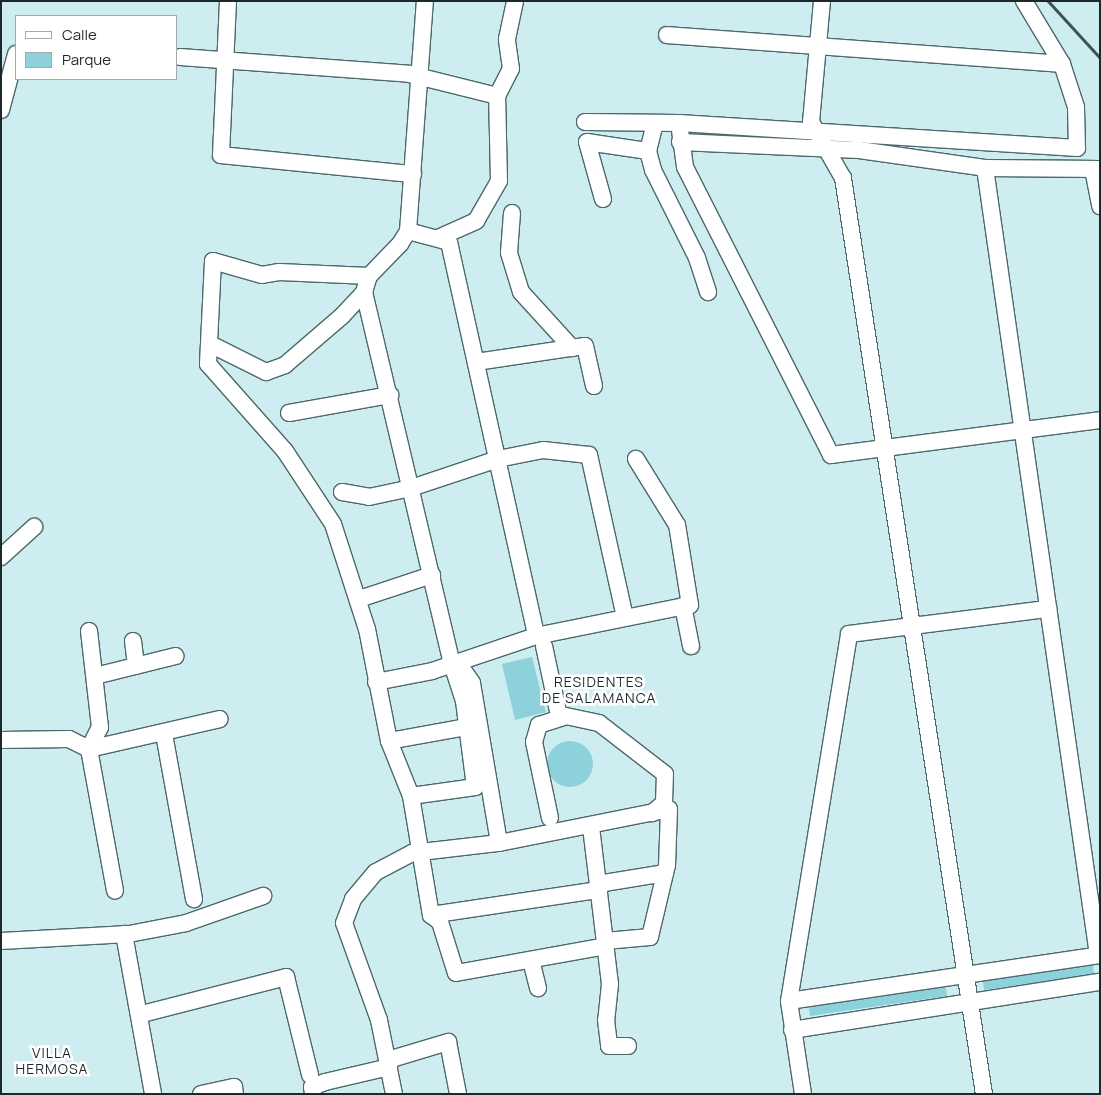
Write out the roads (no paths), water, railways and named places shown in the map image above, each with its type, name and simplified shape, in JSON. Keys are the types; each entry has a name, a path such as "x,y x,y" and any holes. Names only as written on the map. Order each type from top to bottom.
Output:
{"street":[{"path":"228,1 222,155 413,174"},
{"path":"210,344 266,372 285,365 364,292 369,276 390,257 408,231 421,79 425,1"},
{"path":"438,238 476,221 492,198 499,181 497,96 511,69 507,39 515,1"},
{"path":"822,1 811,122 823,148 843,178 888,447 910,627 984,1094"},
{"path":"585,122 679,123 1077,148 1076,108 1062,64 1024,1"},
{"path":"667,35 1062,64"},
{"path":"180,57 225,62 338,66 421,79 497,96"},
{"path":"1,110 15,58"},
{"path":"655,122 648,151 708,292"},
{"path":"679,123 680,142 685,167 831,455 1100,420"},
{"path":"604,199 586,142 648,151"},
{"path":"680,142 823,148 986,168 1097,169 1100,206"},
{"path":"789,1001 966,973 1099,955 1020,431 986,168"},
{"path":"512,213 509,253 521,292 572,348"},
{"path":"408,231 449,242 540,641 559,716"},
{"path":"341,517 285,451 215,376 206,355 210,344 213,261 262,275 279,272 369,276"},
{"path":"364,292 452,663 464,701 475,787 411,796"},
{"path":"476,362 585,346 594,386"},
{"path":"289,413 390,396"},
{"path":"342,492 369,496 411,488 498,459 543,450 589,455 625,617"},
{"path":"285,451 333,524 359,599 389,741 411,796 422,854 430,915 440,922 456,973 650,937 666,873 669,810 591,827 422,854 391,861 376,872 353,898 344,923 389,1064 394,1094"},
{"path":"376,682 540,641 625,617 690,605 677,525 636,459"},
{"path":"1,556 34,527"},
{"path":"359,599 432,575"},
{"path":"683,606 691,646"},
{"path":"803,1094 789,1001 849,634 1048,609"},
{"path":"89,630 100,727 89,749 115,891"},
{"path":"133,641 136,666"},
{"path":"95,676 176,656"},
{"path":"452,663 461,667 472,684 499,843"},
{"path":"550,818 534,742 539,725 559,716 584,717 599,723 665,774 664,803 652,813"},
{"path":"1,740 69,739 89,749 164,734 220,719"},
{"path":"389,741 466,727"},
{"path":"164,734 194,899"},
{"path":"591,827 606,944 609,1046 628,1046"},
{"path":"430,915 599,887 666,873"},
{"path":"1,940 124,934 186,923 263,896"},
{"path":"124,934 142,1014 154,1094"},
{"path":"531,960 538,988"},
{"path":"142,1014 286,977 310,1075"},
{"path":"792,1030 1100,982"},
{"path":"313,1094 312,1087 389,1064 448,1042 458,1094"},
{"path":"200,1094 234,1087 235,1094"}],"railway":[{"path":"1048,1 1100,58"}],"district":[{"name":"RESIDENTES DE SALAMANCA","path":"599,690"},
{"name":"VILLA HERMOSA","path":"52,1062"}]}
